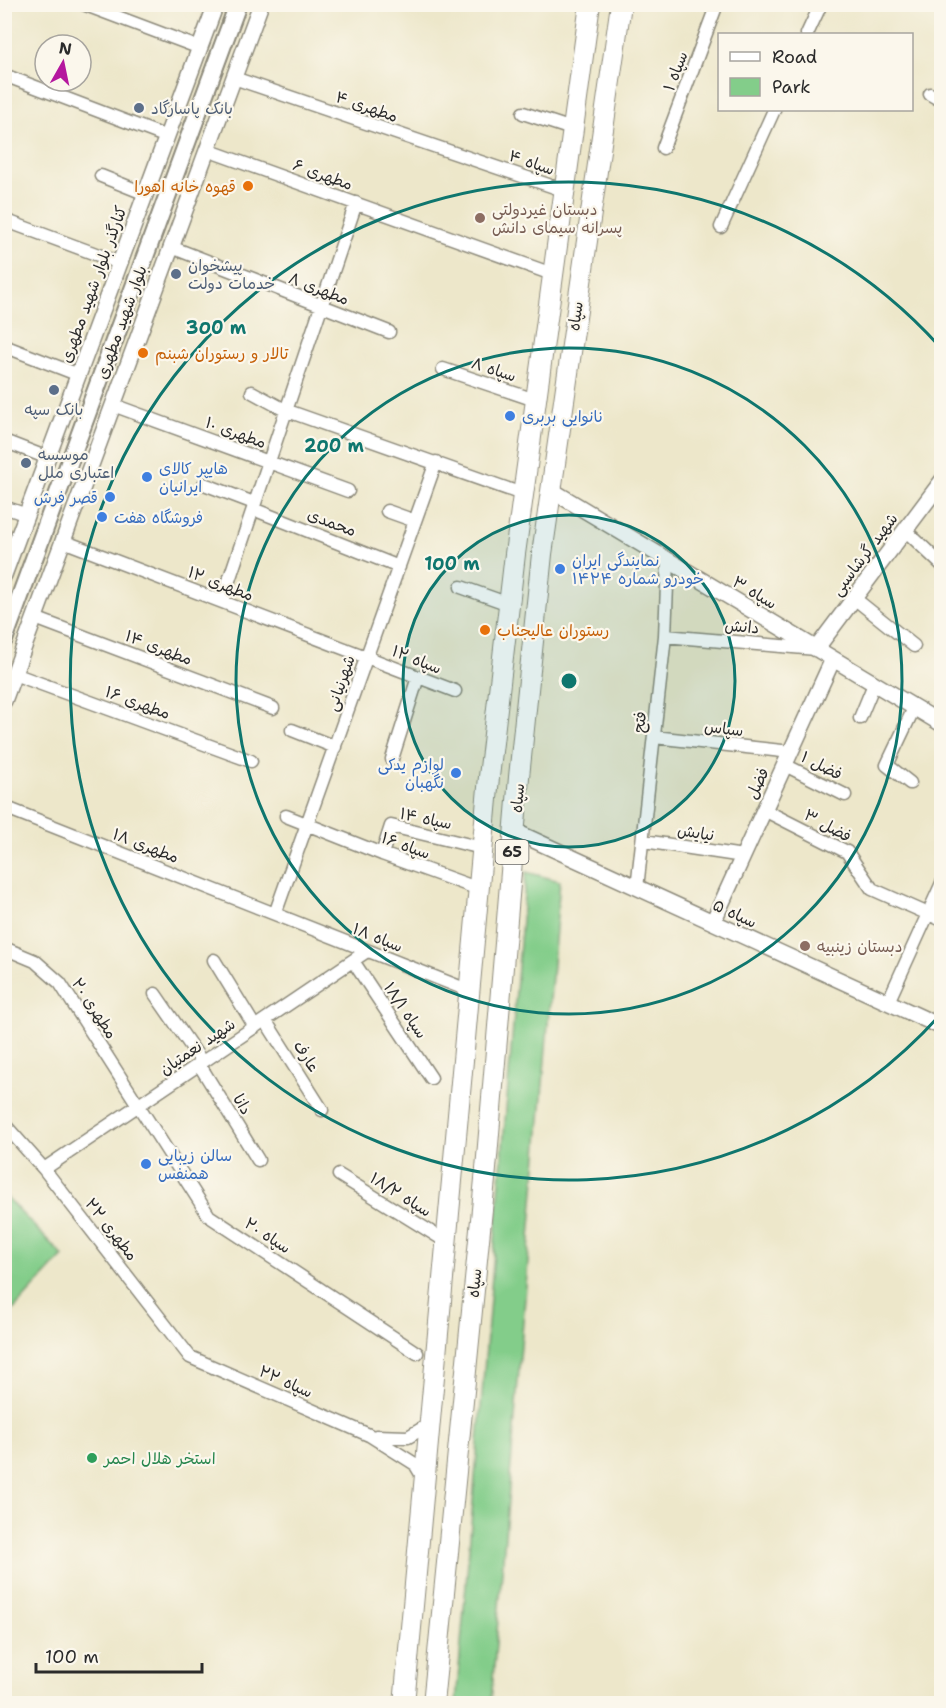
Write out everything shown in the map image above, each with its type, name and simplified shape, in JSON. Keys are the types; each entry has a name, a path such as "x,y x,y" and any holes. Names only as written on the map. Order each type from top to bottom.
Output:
{"main road":[{"name":"بلوار شهید مطهری","path":"4,640 238,4"},
{"name":"سپاه","path":"404,1704 482,848 523,489 590,4"},
{"name":"سپاه","path":"433,1704 486,1168 514,831 551,490 621,4"},
{"path":"523,489 551,490"}],"street":[{"path":"83,4 200,48"},
{"name":"کنارگذر بلوار شهید مطهری","path":"4,575 216,4"},
{"path":"4,701 261,4"},
{"name":"سپاه ۱","path":"663,148 717,4"},
{"path":"807,33 821,4"},
{"path":"4,75 167,137"},
{"name":"مطهری ۴","path":"234,78 490,165"},
{"path":"930,94 942,101"},
{"path":"721,227 774,111"},
{"path":"524,113 572,129"},
{"name":"مطهری ۶","path":"207,150 552,274"},
{"name":"سپاه ۴","path":"490,165 563,190"},
{"path":"101,176 146,194"},
{"path":"222,601 356,203"},
{"path":"4,220 120,263"},
{"name":"مطهری ۸","path":"171,247 389,332"},
{"path":"4,346 79,375"},
{"name":"سپاه ۸","path":"443,369 535,400"},
{"path":"252,392 285,410 523,489"},
{"name":"مطهری ۱۰","path":"113,405 348,491"},
{"path":"4,441 48,458"},
{"name":"شهرنیانی","path":"275,914 436,462"},
{"name":"شهید گرشاسبی","path":"816,649 942,481"},
{"name":"محمدی","path":"204,484 399,567"},
{"name":"سپاه ۳","path":"551,490 914,708 939,718"},
{"path":"4,507 27,515"},
{"path":"387,512 415,521"},
{"path":"905,530 942,565"},
{"name":"مطهری ۱۲","path":"63,541 367,657"},
{"name":"فتح","path":"637,888 665,636 668,560"},
{"path":"461,587 509,604"},
{"path":"854,598 914,646"},
{"name":"مطهری ۱۴","path":"35,618 273,708"},
{"name":"دانش","path":"665,636 816,649"},
{"name":"سپاه ۱۲","path":"367,657 455,692"},
{"name":"فضل","path":"713,922 833,659"},
{"name":"مطهری ۱۶","path":"14,674 251,761"},
{"path":"392,759 418,677"},
{"path":"860,718 874,684"},
{"path":"910,783 887,765 914,708"},
{"path":"292,730 335,747"},
{"name":"سپاس","path":"654,737 788,758"},
{"name":"فضل ۱","path":"788,758 844,795"},
{"name":"مطهری ۱۸","path":"4,807 275,914"},
{"name":"فضل ۳","path":"764,810 847,852 872,888 942,920"},
{"name":"سپاه ۱۶","path":"286,816 479,889"},
{"name":"سپاه ۱۴","path":"382,854 391,826 482,848"},
{"name":"سپاه ۵","path":"514,831 942,1027"},
{"name":"نیایش","path":"644,841 743,856"},
{"path":"888,1002 942,883"},
{"name":"سپاه ۱۸","path":"275,914 470,991"},
{"name":"مطهری ۲۰","path":"4,948 35,960 60,983 138,1106"},
{"name":"شهید نعمتیان","path":"44,1169 368,951"},
{"name":"عارف","path":"214,960 322,1110"},
{"name":"سپاه ۱۸/۱","path":"352,961 431,1078"},
{"name":"دانا","path":"155,994 201,1063 258,1160"},
{"name":"سپاه ۲۰","path":"138,1106 209,1216 417,1353"},
{"name":"مطهری ۲۲","path":"4,1125 44,1169 190,1357"},
{"name":"سپاه ۱۸/۲","path":"339,1175 447,1242"},
{"name":"سپاه ۲۲","path":"190,1357 369,1435"},
{"path":"369,1435 408,1437 430,1424"},
{"path":"369,1435 404,1455 414,1464 424,1479"}],"green space":[{"path":"526,872 560,881 491,1703 456,1703"},
{"path":"5,1196 63,1256 5,1319 4,1318"}],"place":[{"name":"بانک پاسارگاد","path":"139,108"},
{"name":"قهوه خانه اهورا","path":"248,186"},
{"name":"دبستان غیردولتی پسرانه سیمای دانش","path":"480,218"},
{"name":"پیشخوان خدمات دولت","path":"176,274"},
{"name":"تالار و رستوران شبنم","path":"143,353"},
{"name":"بانک سپه","path":"54,390"},
{"name":"نانوایی بربری","path":"510,416"},
{"name":"موسسه اعتباری ملل","path":"26,463"},
{"name":"هایپر کالای ایرانیان","path":"147,477"},
{"name":"قصر فرش","path":"110,497"},
{"name":"فروشگاه هفت","path":"102,517"},
{"name":"نمایندگی ایران خودرو شماره ۱۴۲۴","path":"560,569"},
{"name":"رستوران عالیجناب","path":"485,630"},
{"name":"لوازم یدکی نگهبان","path":"456,773"},
{"name":"دبستان زینبیه","path":"805,946"},
{"name":"سالن زيبايى همنفس","path":"146,1164"},
{"name":"استخر هلال احمر","path":"92,1458"}]}
